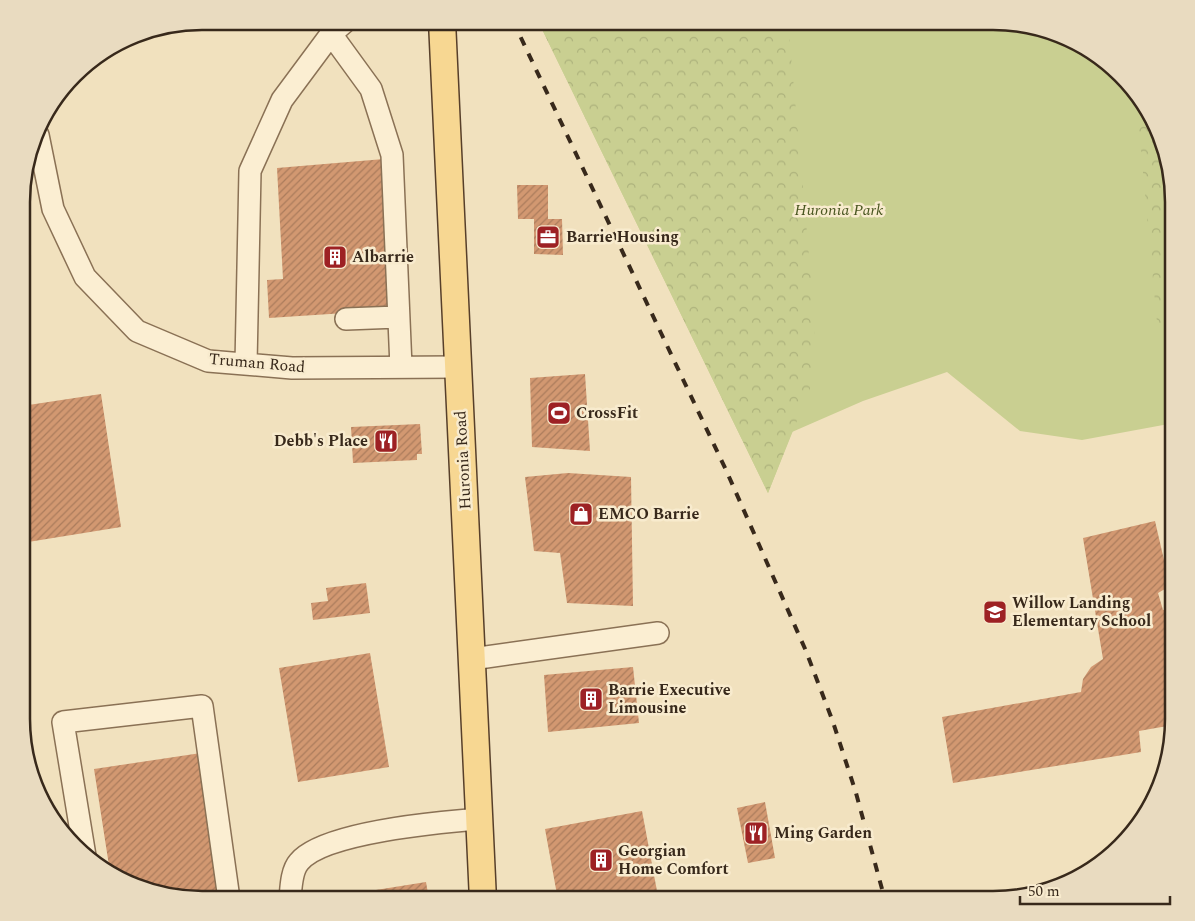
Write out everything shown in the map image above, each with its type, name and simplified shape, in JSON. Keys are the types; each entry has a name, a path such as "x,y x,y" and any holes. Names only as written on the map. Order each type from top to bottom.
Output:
{"main road":[{"name":"Huronia Road","path":"442,30 483,891"}],"street":[{"path":"246,364 250,171 282,100 337,30"},
{"path":"340,30 371,88 392,155 401,367"},
{"name":"Truman Road","path":"40,144 53,209 85,277 137,331 208,361 292,368 459,367"},
{"path":"346,319 398,317"},
{"path":"472,659 658,633"},
{"path":"83,842 63,722 202,706 228,891"},
{"path":"291,891 298,862 316,850 358,836 425,823 480,819"}],"green space":[{"name":"Huronia Park","path":"542,30 1004,30 1026,33 1059,43 1088,59 1122,89 1136,107 1152,136 1162,169 1165,191 1165,425 1082,440 1020,431 947,372 863,401 792,432 768,493"},
{"path":"542,30 789,30 815,322 811,386 768,493"},
{"path":"1137,109 1152,136 1162,169 1165,191 1165,333 1158,333"}],"building":[{"name":"Albarrie","path":"384,159 391,310 269,318 267,280 283,279 277,168"},
{"name":"Barrie Housing","path":"517,185 548,185 548,219 562,219 563,255 534,254 534,219 518,219"},
{"name":"CrossFit","path":"585,374 590,451 532,447 530,378"},
{"path":"101,394 121,527 30,542 30,405"},
{"name":"Debb's Place","path":"420,424 422,454 417,454 417,460 353,463 351,427"},
{"name":"EMCO Barrie","path":"568,473 631,477 633,606 567,603 560,553 534,551 525,477"},
{"path":"1155,521 1165,564 1165,589 1158,593 1163,610 1165,610 1165,726 1139,731 1141,752 953,783 942,717 1081,692 1083,679 1091,667 1103,659 1083,538"},
{"path":"366,583 370,613 313,620 311,603 328,601 326,588"},
{"path":"370,653 389,767 298,782 279,668"},
{"name":"Barrie Executive Limousine","path":"633,667 639,723 548,732 544,675"},
{"path":"201,753 222,891 191,891 169,888 136,878 109,863 94,769"},
{"name":"Ming Garden","path":"765,802 775,858 748,863 737,808"},
{"name":"Georgian Home Comfort","path":"642,811 657,891 556,891 545,829"},
{"path":"426,882 428,891 370,891"}],"railway":[{"path":"517,30 726,470 806,651 833,722 856,793 883,891"}],"place":[{"name":"Barrie Housing","path":"548,237"},
{"name":"Albarrie","path":"335,257"},
{"name":"CrossFit","path":"559,413"},
{"name":"Debb's Place","path":"386,441"},
{"name":"EMCO Barrie","path":"581,514"},
{"name":"Willow Landing Elementary School","path":"995,612"},
{"name":"Barrie Executive Limousine","path":"591,699"},
{"name":"Ming Garden","path":"756,833"},
{"name":"Georgian Home Comfort","path":"601,860"}]}
